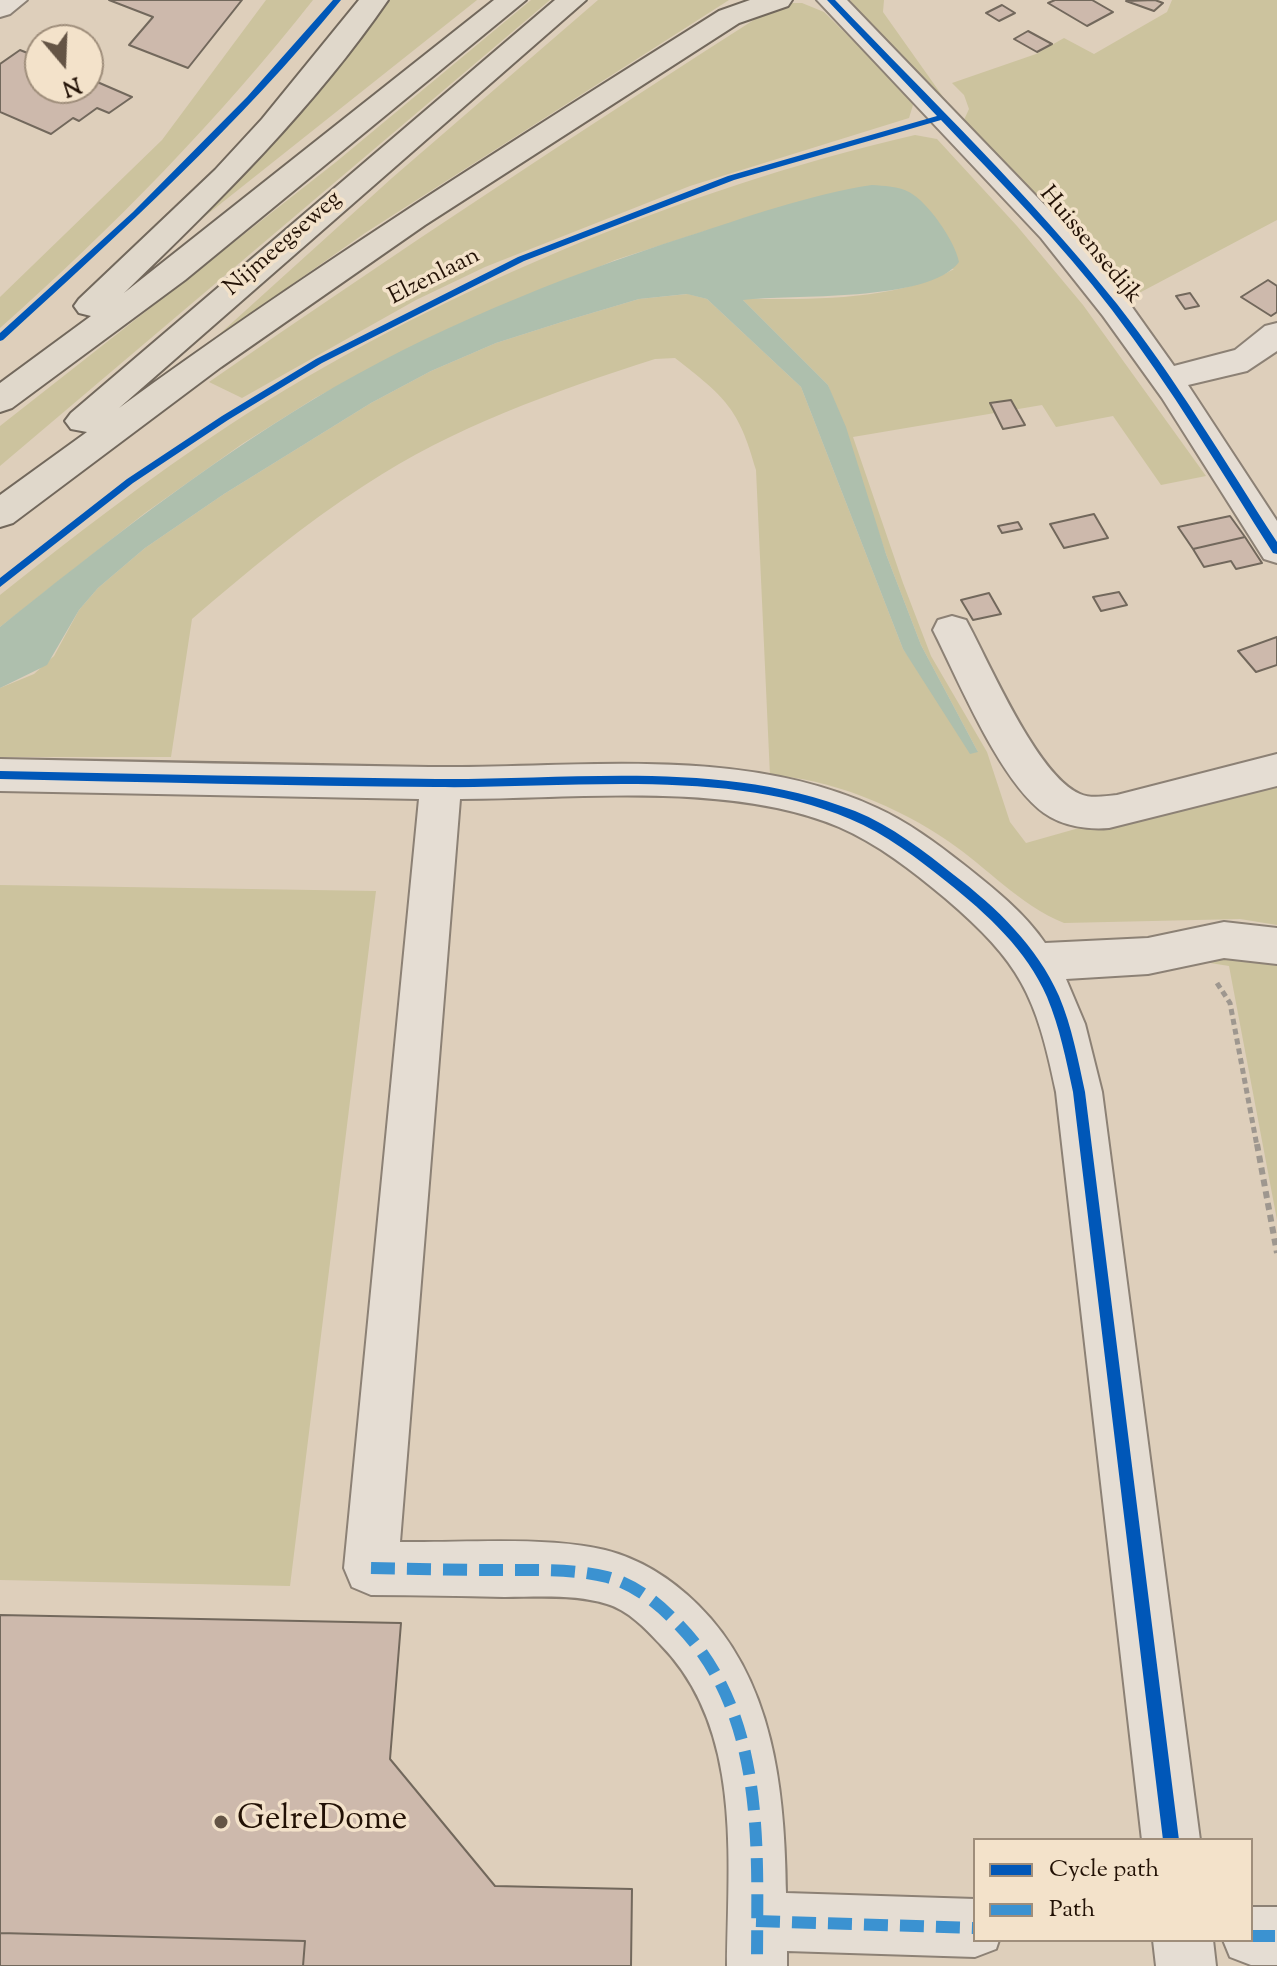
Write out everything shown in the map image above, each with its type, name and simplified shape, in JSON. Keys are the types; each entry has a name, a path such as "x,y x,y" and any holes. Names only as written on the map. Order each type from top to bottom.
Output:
{"highway":[{"path":"0,399 140,257 226,177 273,125 374,0"},
{"name":"Nijmeegseweg","path":"0,399 173,273 512,0"},
{"name":"Nijmeegseweg","path":"0,493 226,295 572,0"},
{"path":"0,514 209,359 414,218 729,17 778,0"}],"street":[{"path":"0,8 13,0"},
{"name":"Huissensedijk","path":"831,0 1052,231 1115,308 1166,379 1277,550"},
{"path":"1166,379 1235,363 1277,334"},
{"path":"1223,467 1277,511"},
{"path":"952,630 1027,768 1056,801 1068,807 1097,814 1119,811 1219,782 1277,770"},
{"path":"0,775 441,783 710,783 823,804 851,814 914,849 983,906 1036,962 1049,982 1067,1029 1079,1092 1171,1838"},
{"path":"441,783 371,1568 573,1571 611,1578 646,1595 676,1619 707,1654 725,1682 749,1760 753,1800 756,1944 973,1928"},
{"path":"1036,962 1148,956 1224,940 1277,946"},
{"path":"1253,1936 1277,1936"},
{"path":"1183,1942 1186,1966"}],"path":[{"path":"1194,946 1201,969 1223,989 1230,1003 1277,1253"}],"shaded area":[{"path":"266,0 313,0 164,171 0,328 0,297 162,140"},
{"path":"380,0 477,0 165,248"},
{"path":"531,0 550,0 0,466 0,426 336,162"},
{"path":"598,0 729,0 365,233 213,340 392,178"},
{"path":"850,0 884,0 883,12 946,101 940,102 872,32"},
{"path":"1172,0 1277,0 1277,220 1124,301 1057,218 963,122 969,109 964,95 952,83 1036,54 1064,38 1094,54 1167,12"},
{"path":"802,3 824,12 909,96 913,105 909,118 690,186 485,267 416,300 242,398 209,382 560,145 774,7"},
{"path":"915,135 937,139 1017,226 1083,305 1206,476 1161,485 1113,416 1056,427 1042,405 853,437 931,656 987,752 1010,822 1026,843 1277,772 1277,925 1240,919 1064,923 1032,906 963,851 909,817 839,788 792,777 770,776 756,470 743,432 728,405 675,358 655,359 617,371 506,412 433,445 365,485 276,549 192,619 171,757 0,757 0,688 34,674 54,656 79,610 98,588 145,548 224,494 371,403 431,371 496,343 565,321 639,299 688,294 707,299 801,387 903,649 978,752 921,645 828,385 742,299 822,298 878,293 931,280 954,269 708,230 615,260 396,355 315,398 242,444 145,513 0,627 0,595 84,529 228,426 388,332 472,290 648,216 737,185"},
{"path":"872,185 900,189 916,197 946,233 959,262 943,275 890,290 743,300 828,385 846,427 886,554 921,645 978,752 970,754 903,649 801,387 707,299 687,294 639,299 496,343 431,371 371,403 224,494 145,548 98,588 79,610 47,665 0,688 0,627 192,479 314,399 448,328 542,288 754,215 825,194"},
{"path":"0,885 376,891 290,1586 0,1580"},
{"path":"1229,957 1277,965 1277,1220 1229,966 1204,962 1204,958"}],"building":[{"path":"109,0 242,0 188,68 129,45 153,17"},
{"path":"1055,0 1092,0 1113,12 1087,26 1048,3"},
{"path":"1155,0 1163,3 1154,11 1126,1"},
{"path":"1002,5 1015,13 999,21 986,13"},
{"path":"1028,31 1052,44 1037,52 1014,39"},
{"path":"20,50 24,52 24,104 104,104 104,85 132,97 109,113 97,108 79,121 73,118 51,134 0,112 0,64"},
{"path":"1268,280 1277,286 1277,312 1271,316 1241,297"},
{"path":"1190,293 1199,306 1185,309 1176,296"},
{"path":"1011,400 1025,425 1003,429 990,403"},
{"path":"1094,514 1108,538 1064,548 1050,524"},
{"path":"1230,516 1245,537 1193,549 1178,527"},
{"path":"1018,522 1022,529 1002,533 998,526"},
{"path":"1245,537 1262,563 1236,569 1231,561 1204,567 1193,549"},
{"path":"1119,592 1127,605 1101,611 1093,597"},
{"path":"989,593 1001,614 973,620 961,600"},
{"path":"1277,637 1277,665 1256,672 1238,651"},
{"name":"GelreDome","path":"0,1615 401,1623 390,1759 495,1886 632,1889 631,1966 303,1966 305,1941 0,1933"},
{"path":"0,1933 305,1941 303,1966 0,1966"}],"marked path":[{"path":"371,1568 556,1570 607,1577 630,1586 652,1600 699,1645 724,1684 740,1728 750,1774 757,1871 757,1966"},
{"path":"756,1921 973,1928"},
{"path":"1253,1936 1277,1936"}],"cycle path":[{"path":"0,338 136,214 250,99 337,0"},
{"path":"831,0 1052,231 1115,308 1174,390 1277,550"},
{"name":"Elzenlaan","path":"0,583 130,481 225,418 319,361 521,259 731,178 942,117"},
{"path":"0,775 439,783 648,781 754,789 804,799 864,820 917,853 983,905 1025,950 1053,996 1079,1092 1171,1838"}],"place":[{"name":"GelreDome","path":"221,1822"}]}
